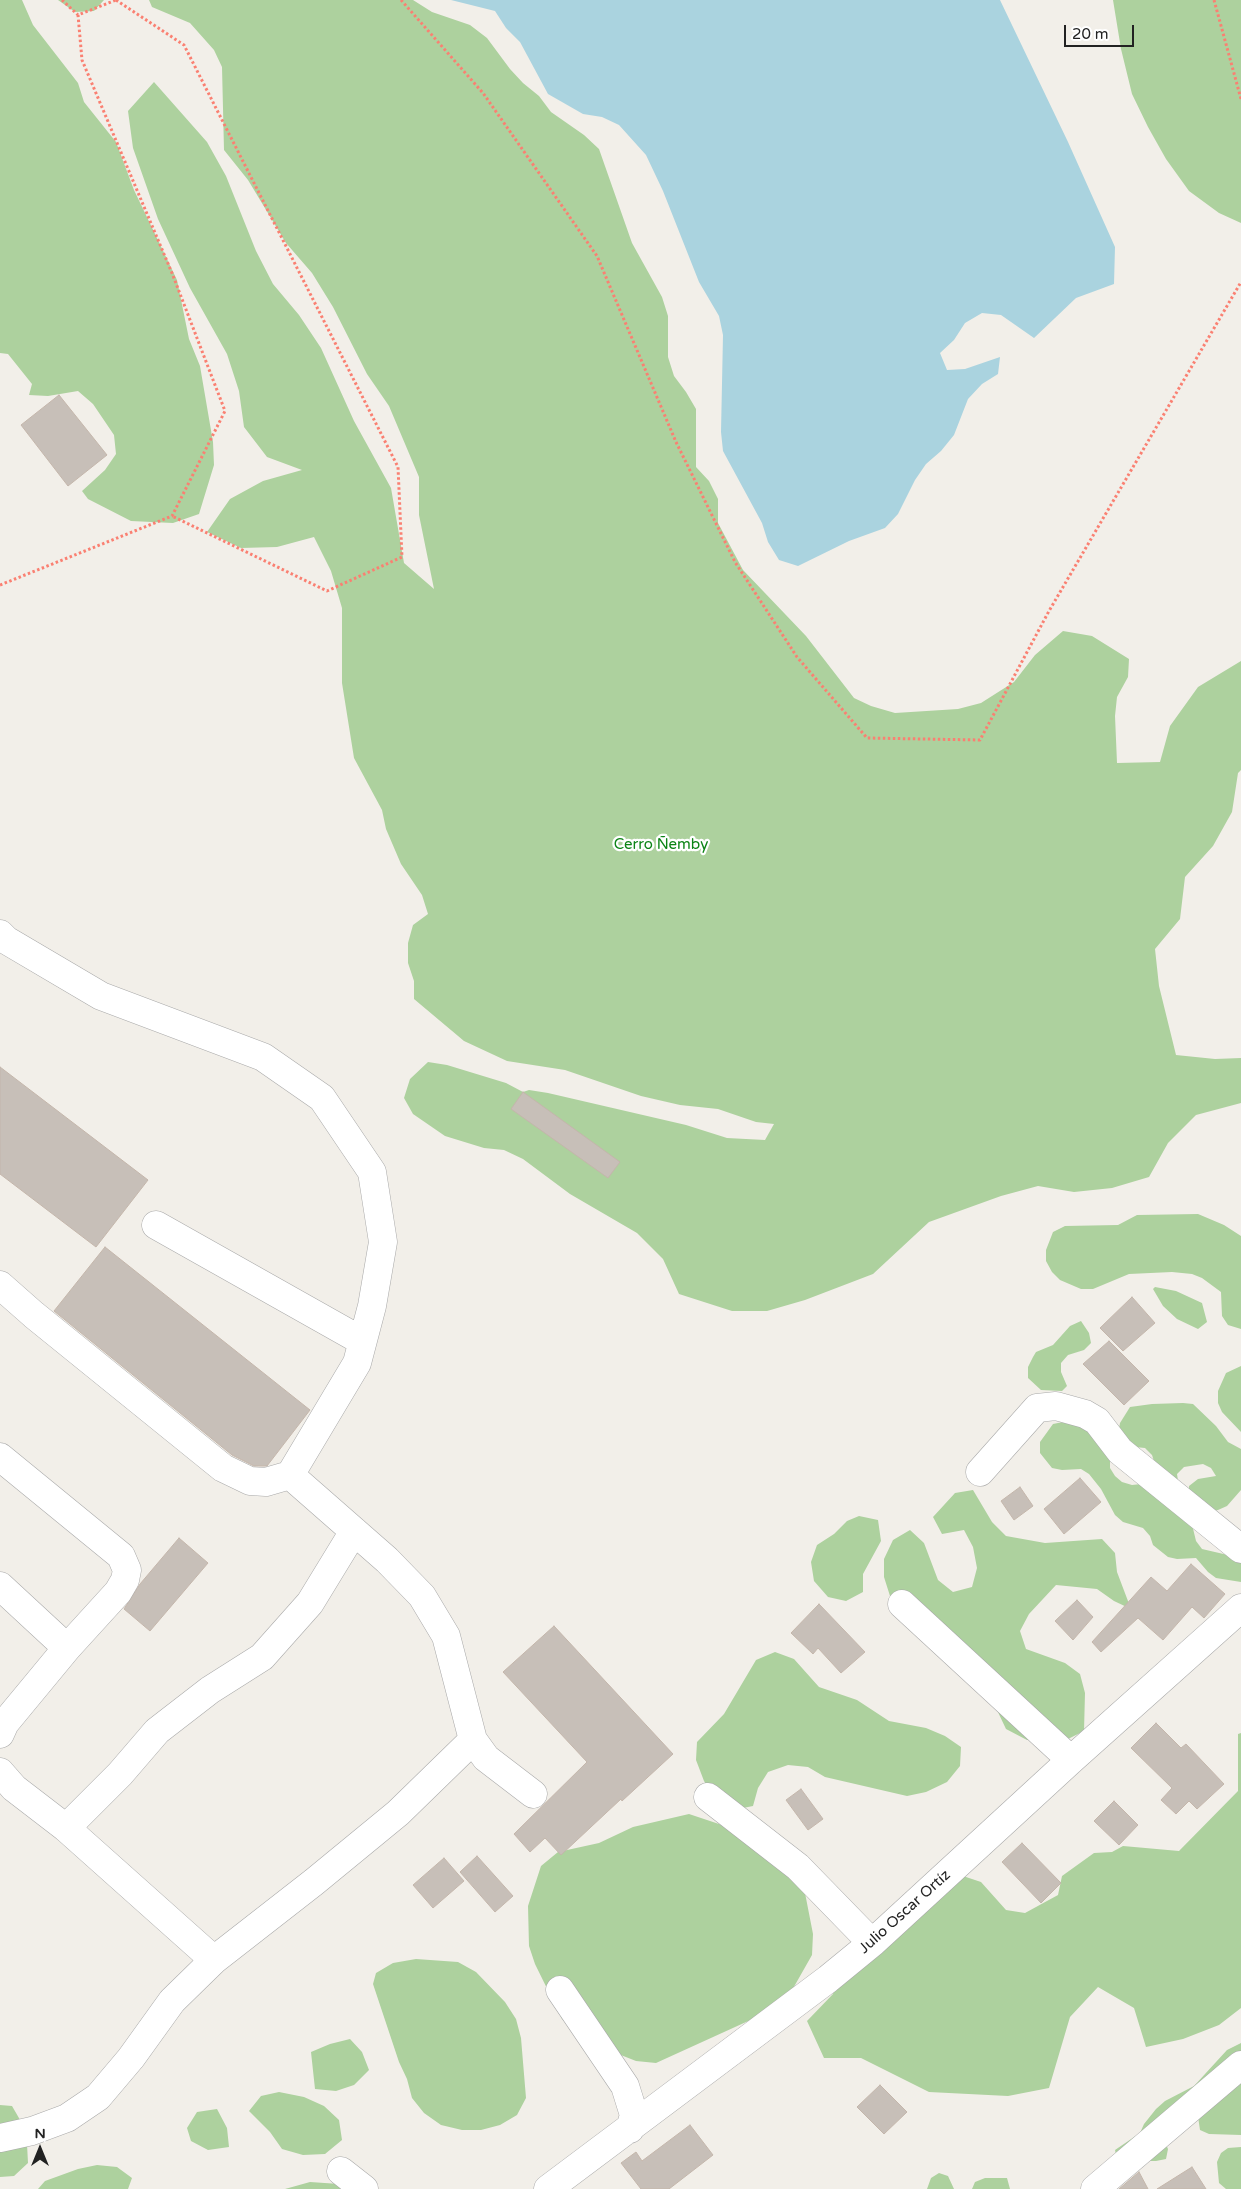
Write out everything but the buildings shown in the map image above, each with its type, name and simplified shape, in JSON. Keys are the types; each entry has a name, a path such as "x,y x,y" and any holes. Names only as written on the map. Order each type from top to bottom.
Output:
{"street":[{"path":"0,934 6,940 100,996 263,1057 322,1098 372,1172 383,1242 372,1306 357,1363 290,1475 266,1482 250,1480 223,1468 1,1288"},
{"path":"156,1224 362,1341"},
{"path":"980,1472 1037,1408 1056,1406 1085,1414 1097,1421 1120,1451 1241,1548"},
{"path":"0,1457 121,1556 127,1570 125,1580 118,1592 67,1648 2,1725"},
{"path":"290,1475 387,1560 422,1596 446,1636 473,1740 486,1758 533,1794"},
{"path":"66,1828 120,1774 157,1731 210,1690 262,1657 310,1603 354,1531"},
{"path":"0,1586 67,1648"},
{"path":"902,1604 1071,1760"},
{"name":"Julio Oscar Ortíz","path":"548,2189 828,1979 872,1943 1071,1760 1241,1608"},
{"path":"0,2138 32,2131 67,2118 98,2097 131,2058 172,2001 214,1960 398,1813 473,1740"},
{"path":"0,1772 14,1788 66,1828 214,1960"},
{"path":"708,1797 798,1867 872,1943"},
{"path":"560,1990 625,2086 634,2115 630,2129"},
{"path":"1095,2189 1241,2066"},
{"path":"341,2171 364,2189"}],"path":[{"path":"0,585 172,516 225,412 172,273 82,60 78,15 62,0"},
{"path":"78,15 116,0 184,45 398,467 402,557 327,591 172,516"},
{"path":"401,0 483,93 597,256 676,442 735,562 797,657 867,738 980,740 1049,611 1241,282"},
{"path":"1214,0 1241,98"}],"green space":[{"path":"0,0 22,0 33,25 78,83 84,102 116,142 134,190 177,280 189,339 200,366 213,442 214,465 199,514 173,523 131,521 88,499 82,491 105,470 116,454 114,435 93,404 78,391 48,396 29,395 32,384 8,354 0,353"},
{"path":"58,0 104,0 94,11 75,12"},
{"name":"Cerro Ñemby","path":"149,0 413,0 432,12 470,25 487,38 510,69 539,96 551,112 584,135 599,149 632,243 662,297 668,316 668,357 674,376 696,409 696,467 709,481 718,499 718,523 743,570 806,636 854,698 871,706 895,713 958,709 981,703 1014,682 1035,655 1063,631 1092,636 1129,659 1128,677 1117,697 1115,716 1117,763 1160,762 1170,726 1198,687 1241,661 1241,770 1238,773 1232,812 1213,846 1185,877 1180,919 1155,949 1159,986 1176,1055 1215,1059 1241,1058 1241,1103 1196,1115 1168,1143 1149,1177 1112,1188 1074,1192 1038,1186 1001,1196 929,1222 873,1274 805,1300 767,1311 732,1311 679,1294 663,1259 637,1233 570,1194 523,1159 504,1150 484,1148 445,1136 413,1114 404,1098 410,1079 428,1062 447,1065 506,1083 523,1092 529,1090 548,1093 686,1125 727,1138 765,1140 774,1124 756,1122 718,1109 680,1105 641,1096 565,1070 507,1061 464,1041 414,999 414,981 408,963 408,943 413,925 428,914 422,895 401,864 386,829 382,810 354,758 342,683 342,608 331,571 314,537 277,547 241,548 207,532 230,499 263,481 302,470 267,457 244,427 239,391 227,354 190,288 158,219 133,148 128,111 154,82 207,142 226,176 256,251 273,284 299,315 321,348 354,421 391,488 404,563 434,589 419,515 419,477 389,406 367,374 333,307 312,273 286,243 248,180 224,150 222,67 214,50 190,23 152,7"},
{"path":"1113,0 1241,0 1241,223 1219,213 1189,191 1166,159 1132,94 1121,49"},
{"path":"1198,1214 1224,1225 1241,1236 1241,1329 1228,1325 1222,1316 1221,1292 1202,1278 1192,1274 1172,1272 1129,1274 1093,1289 1081,1289 1060,1280 1052,1272 1046,1261 1046,1250 1053,1232 1065,1226 1118,1225 1137,1215"},
{"path":"1155,1287 1176,1291 1202,1303 1207,1322 1198,1329 1177,1319 1163,1306 1153,1289"},
{"path":"1081,1321 1089,1333 1091,1343 1084,1350 1068,1355 1061,1363 1061,1372 1067,1386 1062,1391 1041,1390 1028,1378 1028,1367 1033,1357 1036,1352 1053,1345 1070,1326"},
{"path":"1241,1366 1241,1432 1222,1412 1218,1403 1218,1391 1226,1373"},
{"path":"1193,1404 1216,1426 1228,1442 1241,1449 1241,1490 1227,1506 1218,1510 1213,1511 1189,1492 1189,1486 1198,1479 1216,1476 1211,1468 1203,1464 1184,1467 1177,1474 1180,1494 1189,1512 1196,1541 1202,1549 1232,1556 1241,1563 1241,1582 1216,1578 1196,1558 1177,1559 1168,1557 1153,1545 1150,1536 1143,1528 1123,1522 1115,1515 1101,1489 1089,1474 1081,1469 1062,1470 1052,1468 1040,1453 1040,1442 1053,1424 1063,1422 1084,1426 1110,1458 1110,1468 1122,1482 1132,1485 1151,1483 1155,1464 1152,1455 1145,1448 1135,1447 1118,1434 1120,1423 1130,1407"},
{"path":"973,1490 992,1522 1006,1536 1045,1543 1102,1539 1115,1553 1117,1572 1131,1609 1114,1601 1097,1589 1056,1585 1029,1614 1020,1631 1026,1649 1065,1663 1080,1674 1085,1693 1084,1731 1066,1740 1027,1740 1006,1729 997,1710 992,1691 903,1611 890,1596 884,1577 884,1559 893,1540 910,1530 924,1543 938,1580 953,1592 972,1587 977,1568 973,1547 964,1530 942,1534 933,1517 955,1493"},
{"path":"859,1516 878,1520 881,1541 863,1574 863,1592 846,1601 828,1597 814,1581 811,1562 817,1545 834,1534 847,1521"},
{"path":"775,1652 794,1659 819,1687 857,1700 889,1721 926,1728 945,1736 961,1747 960,1766 947,1782 926,1792 907,1796 825,1777 808,1767 788,1765 768,1772 758,1788 753,1806 733,1810 715,1798 704,1781 696,1760 697,1742 724,1714 756,1660"},
{"path":"1241,1733 1241,2008 1219,2025 1183,2039 1146,2047 1134,2008 1098,1987 1070,2017 1049,2088 1008,2096 929,2092 861,2058 824,2058 807,2021 833,1994 835,1982 963,1876 981,1882 1006,1910 1025,1913 1058,1895 1062,1876 1094,1853 1112,1852 1123,1846 1179,1851 1238,1791 1238,1734"},
{"path":"689,1814 752,1835 805,1893 813,1934 812,1955 791,1992 779,2007 656,2063 636,2061 598,2046 562,2019 535,1964 529,1946 528,1906 541,1866 558,1852 599,1843 633,1827"},
{"path":"416,1959 458,1962 476,1972 505,2002 516,2019 521,2038 526,2098 517,2115 500,2125 481,2130 462,2130 441,2125 424,2113 412,2098 373,1984 376,1973 393,1963"},
{"path":"350,2039 362,2052 369,2070 354,2085 336,2091 315,2089 311,2052 330,2044"},
{"path":"1241,2043 1241,2135 1209,2134 1200,2130 1197,2110 1164,2140 1168,2149 1166,2159 1126,2161 1117,2159 1115,2150 1140,2133 1144,2124 1156,2109 1165,2101 1194,2086 1227,2050"},
{"path":"279,2092 304,2097 324,2106 339,2120 342,2140 325,2154 303,2155 282,2149 270,2132 249,2111 261,2096"},
{"path":"0,2105 12,2106 23,2125 27,2144 28,2163 14,2176 0,2177"},
{"path":"217,2109 227,2128 229,2147 208,2150 191,2141 187,2128 197,2112"},
{"path":"1241,2147 1241,2189 1226,2189 1219,2183 1217,2162 1221,2153 1228,2148"},
{"path":"97,2165 117,2167 132,2178 128,2189 38,2189 45,2181 78,2169"},
{"path":"939,2173 948,2176 954,2189 927,2189 931,2178"},
{"path":"985,2178 1007,2178 1010,2189 972,2189 975,2182"},
{"path":"310,2182 354,2185 357,2189 285,2189"}],"water":[{"path":"451,0 1000,0 1068,142 1115,247 1114,284 1076,298 1034,338 1001,315 982,313 965,323 954,340 940,353 947,370 965,369 1000,357 998,374 982,384 968,399 954,435 941,451 926,464 915,480 898,514 885,528 849,541 798,566 779,560 768,542 762,523 723,451 721,432 723,335 719,316 699,282 663,191 646,155 619,125 602,117 583,114 548,94 520,42 506,28 495,11"}]}
